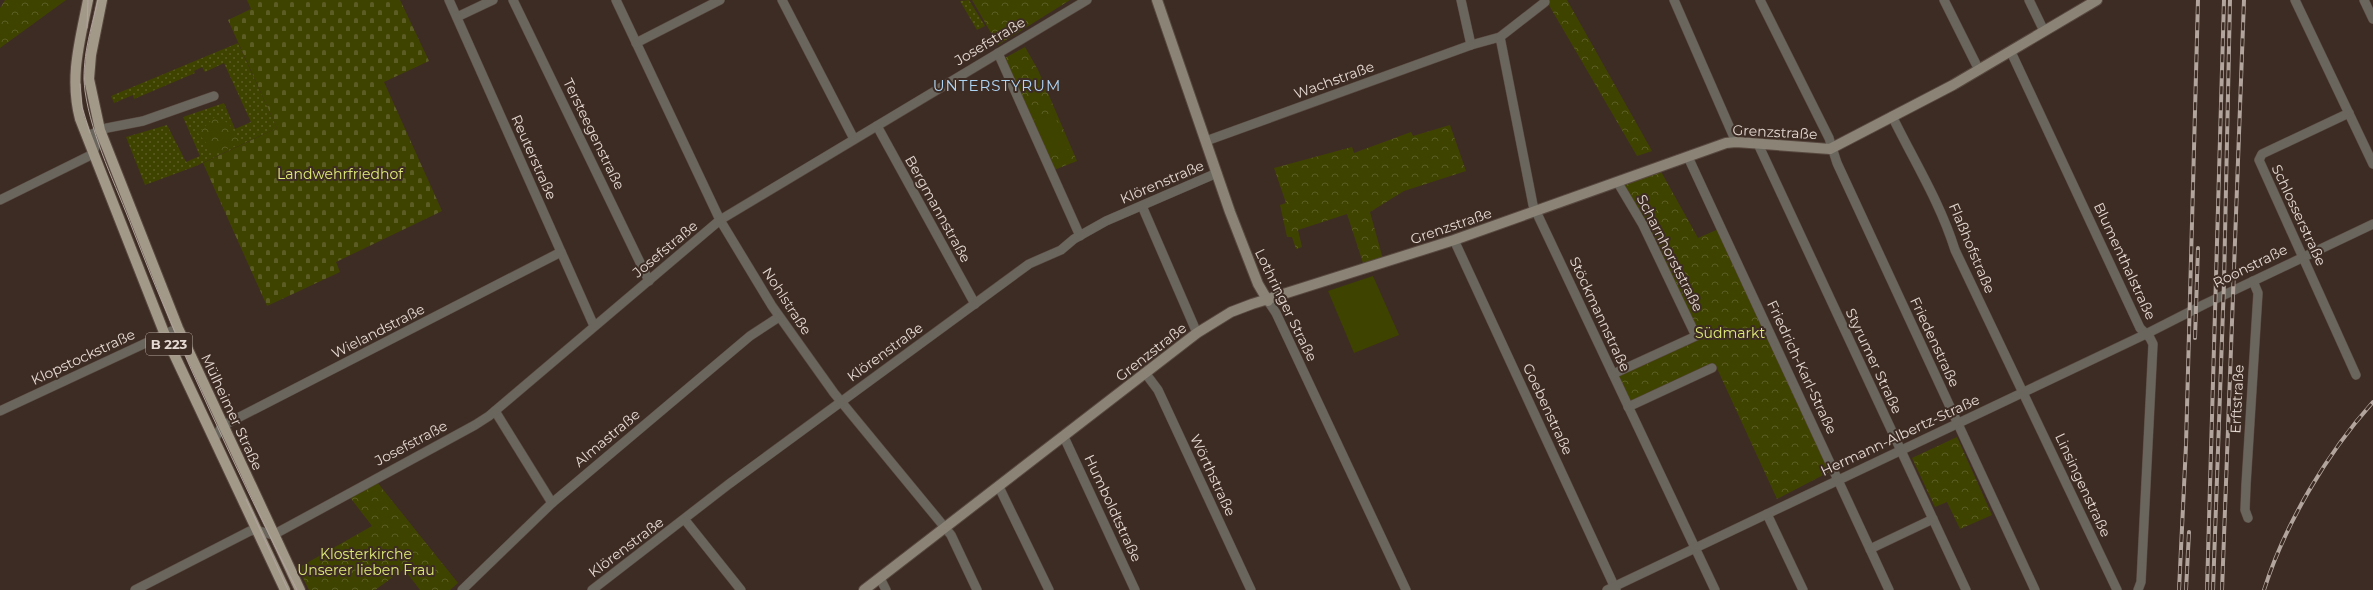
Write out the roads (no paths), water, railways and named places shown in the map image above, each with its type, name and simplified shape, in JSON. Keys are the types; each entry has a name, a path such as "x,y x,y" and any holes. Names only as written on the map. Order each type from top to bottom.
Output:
{"main road":[{"name":"Mülheimer Straße","path":"88,0 77,48 74,75 75,97 93,154 165,335 285,590"},
{"name":"Mülheimer Straße","path":"102,0 91,55 90,79 100,130 178,328 222,426 300,590"}],"street":[{"name":"Reuterstraße","path":"449,0 594,326"},
{"path":"457,17 493,0"},
{"name":"Tersteegenstraße","path":"514,0 649,281"},
{"name":"Nohlstraße","path":"616,0 720,220 779,317 841,402 951,535 977,590"},
{"path":"636,43 720,0"},
{"path":"782,0 854,139"},
{"name":"Josefstraße","path":"273,535 372,479 401,466 455,436 495,411 720,220 809,169 854,139 1087,0"},
{"name":"Lothringer Straße","path":"1157,0 1255,277 1276,313 1329,423 1406,590"},
{"path":"1461,0 1471,45 1500,37 1545,2"},
{"path":"1674,0 1736,142"},
{"name":"Friedenstraße","path":"1760,0 1829,138 1830,149 2035,590"},
{"path":"1944,0 1979,70"},
{"path":"2029,0 2044,31"},
{"name":"Grenzstraße","path":"864,590 1064,438 1198,332 1231,312 1537,212 1726,143 1736,142 1830,149 1979,70 2097,0"},
{"path":"2295,0 2373,164"},
{"path":"2364,0 2373,19"},
{"name":"Stöckmannstraße","path":"1500,37 1531,199 1694,549 1715,590"},
{"name":"Wachstraße","path":"1206,140 1471,45"},
{"path":"998,52 1080,236"},
{"name":"Blumenthalstraße","path":"2011,52 2140,328 2153,344 2141,582 2138,590"},
{"path":"87,136 100,130 143,120 214,96"},
{"name":"Schlosserstraße","path":"2349,113 2262,154 2259,158 2259,163 2356,375"},
{"name":"Flaßhofstraße","path":"1892,116 1914,160 1921,168 1946,220 1955,250 2023,393"},
{"name":"Bergmannstraße","path":"877,126 975,304"},
{"name":"Mülheimer Straße","path":"93,154 100,130"},
{"name":"Styrumer Straße","path":"1758,144 1966,590"},
{"path":"0,200 93,154"},
{"name":"Friedrich-Karl-Straße","path":"1688,157 1889,590"},
{"name":"Klörenstraße","path":"592,590 685,520 698,507 1029,264 1061,250 1080,236 1142,206 1217,173"},
{"name":"Scharnhorststraße","path":"1613,374 1696,336 1642,225 1618,183"},
{"path":"1142,206 1198,332"},
{"name":"Roonstraße","path":"2205,304 2373,224"},
{"name":"Goebenstraße","path":"1454,240 1612,589"},
{"name":"Wielandstraße","path":"222,426 562,252"},
{"name":"Erftstraße","path":"2248,518 2245,510 2246,485 2258,293 2253,281"},
{"name":"Hermann-Albertz-Straße","path":"1612,589 2146,334 2205,304"},
{"name":"Almastraße","path":"462,590 552,503 750,336 779,317"},
{"name":"Klopstockstraße","path":"0,411 178,328"},
{"path":"1628,407 1712,368"},
{"name":"Wörthstraße","path":"1146,374 1158,390 1251,590"},
{"name":"Linsingenstraße","path":"2023,393 2117,590"},
{"path":"495,411 552,503"},
{"path":"214,440 222,426"},
{"name":"Humboldtstraße","path":"1064,438 1135,590"},
{"path":"999,487 1049,590"},
{"path":"1767,514 1803,590"},
{"path":"1870,549 1933,519"},
{"path":"685,520 741,590"},
{"path":"135,590 256,530 273,535"},
{"path":"880,578 886,590"}],"tram line":[{"path":"87,28 88,0"},
{"path":"98,0 87,45 84,68 85,91 93,127 105,162 170,322 231,457 297,590"},
{"path":"80,84 82,107 90,133"},
{"path":"246,499 288,590"}],"railway":[{"path":"2179,590 2186,445 2198,0"},
{"path":"2207,590 2224,0"},
{"path":"2213,590 2224,282 2230,0"},
{"path":"2222,590 2244,0"},
{"path":"2195,338 2198,248"},
{"path":"2264,590 2283,540 2309,490 2324,466 2356,422 2373,402"},
{"path":"2186,590 2189,532"}],"district":[{"name":"UNTERSTYRUM","path":"997,85"}],"park label":[{"name":"Landwehrfriedhof","path":"340,174"},
{"name":"Südmarkt","path":"1730,333"},
{"name":"Klosterkirche Unserer lieben Frau","path":"366,562"}]}
